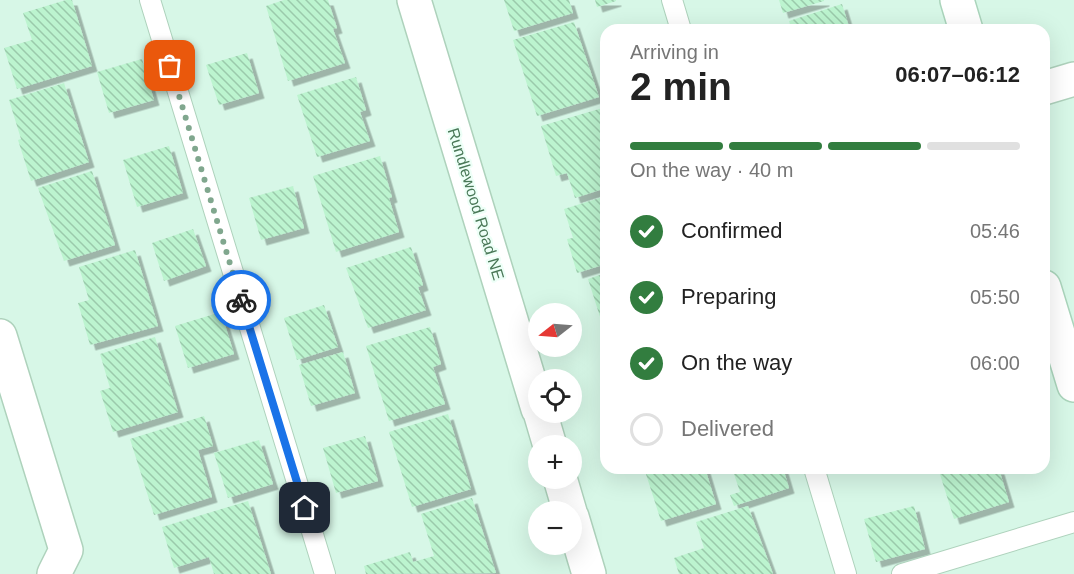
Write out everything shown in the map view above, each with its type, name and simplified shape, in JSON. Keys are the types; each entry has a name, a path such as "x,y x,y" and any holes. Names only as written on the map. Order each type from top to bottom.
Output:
{"street":[{"name":"Rundlewood Road NE","path":"414,0 528,375"},
{"path":"957,0 964,24"},
{"path":"1050,86 1074,79"},
{"path":"1050,307 1074,385"},
{"path":"0,336 66,550 54,574"},
{"path":"582,551 589,574"}],"lane":[{"path":"150,0 325,574"},
{"path":"672,0 679,24"},
{"path":"816,474 846,574"},
{"path":"902,574 1074,522"}],"shaded area":[{"path":"0,0 1074,0 1074,574 0,574"}],"building":[{"path":"72,0 92,66 17,89 4,48 32,40 23,13"},
{"path":"284,0 328,0 337,28 333,29 345,63 288,81 266,6"},
{"path":"504,0 569,0 573,13 514,31"},
{"path":"595,0 616,0 616,1 597,7"},
{"path":"779,0 824,0 824,1 783,13"},
{"path":"842,4 848,24 790,24 789,21"},
{"path":"574,22 599,97 537,116 513,40"},
{"path":"247,53 259,93 219,105 206,65"},
{"path":"142,59 154,100 109,113 97,72"},
{"path":"356,77 366,110 360,112 370,141 317,157 297,95"},
{"path":"64,83 89,162 31,181 9,100"},
{"path":"600,109 600,190 575,198 567,173 556,176 541,126"},
{"path":"169,146 183,193 137,207 123,160"},
{"path":"380,156 399,232 336,252 313,176"},
{"path":"92,171 115,245 64,261 38,188"},
{"path":"293,186 304,228 261,240 249,198"},
{"path":"600,198 600,266 577,273 567,239 573,238 564,209"},
{"path":"193,229 206,266 164,281 152,243"},
{"path":"411,247 423,285 418,287 426,310 368,328 346,268"},
{"path":"135,250 158,326 90,345 78,303 89,300 79,267"},
{"path":"600,275 600,317 588,279"},
{"path":"324,305 338,347 297,360 284,318"},
{"path":"221,312 234,354 188,368 175,326"},
{"path":"430,327 441,364 433,367 445,404 389,421 366,346"},
{"path":"155,337 178,412 113,432 100,391 110,388 100,354"},
{"path":"343,352 355,393 311,406 299,365"},
{"path":"448,414 471,489 412,507 389,432"},
{"path":"204,416 213,446 198,450 212,497 154,515 130,439"},
{"path":"365,436 378,481 336,493 323,448"},
{"path":"259,440 273,484 228,498 214,453"},
{"path":"646,474 707,474 716,504 661,521"},
{"path":"734,474 785,474 789,488 734,506 730,495 740,492"},
{"path":"940,474 1001,474 1009,502 954,519"},
{"path":"472,498 496,573 366,574 364,566 410,552 413,562 434,556 421,514"},
{"path":"248,501 271,574 214,574 209,557 174,568 162,527"},
{"path":"748,506 773,574 679,574 674,558 704,548 696,522"},
{"path":"914,506 925,549 876,562 864,519"}],"way so far":[{"path":"170,66 241,300"}],"route":[{"path":"241,300 305,508"}]}
